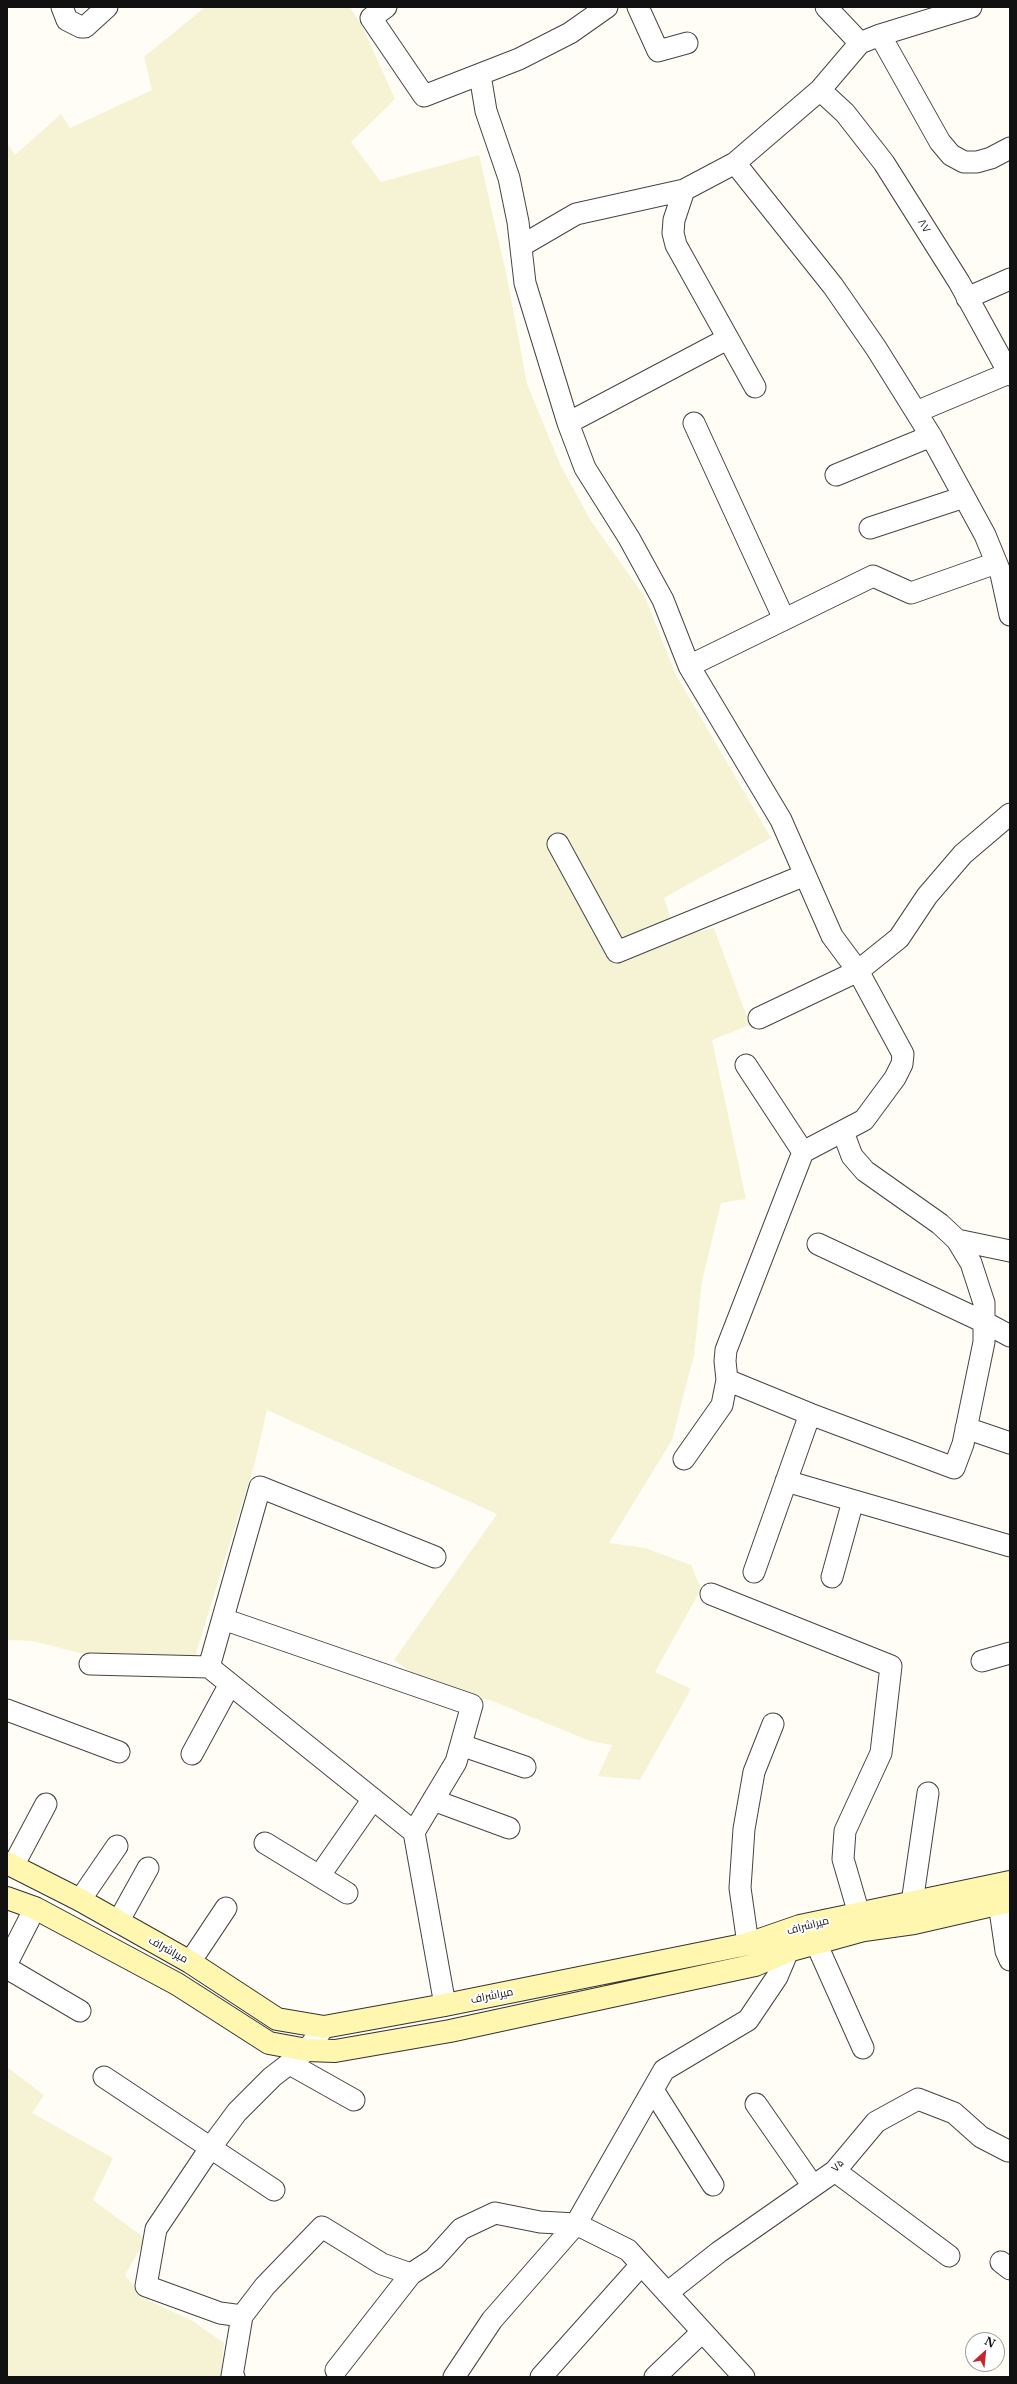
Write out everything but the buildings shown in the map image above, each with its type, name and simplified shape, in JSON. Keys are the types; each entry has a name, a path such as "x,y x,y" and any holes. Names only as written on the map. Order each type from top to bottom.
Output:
{"street":[{"path":"62,7 67,20 81,27 85,27 107,7"},
{"path":"386,7 371,18 424,96 519,59 570,32 607,7"},
{"path":"638,7 658,51 687,42"},
{"path":"826,7 860,44"},
{"path":"521,246 576,214 684,190 735,163 820,90 860,44 880,35 972,7"},
{"path":"880,35 940,142 952,155 964,162 977,162 991,158 1010,148"},
{"path":"480,74 486,112 509,178 526,283 568,423 585,468 629,538 663,600 689,666 781,820 832,936 858,971 903,1054 902,1064 895,1078 864,1120 803,1152 726,1350 725,1361 727,1380 722,1405 684,1459"},
{"name":"۸۷","path":"820,90 846,113 884,163 1007,365"},
{"path":"735,163 833,286 876,348 931,436 985,535 1001,574 1010,615"},
{"path":"684,190 674,220 673,233 676,245 755,388"},
{"path":"967,298 1010,279"},
{"path":"568,423 727,339"},
{"path":"916,412 1007,365"},
{"path":"694,423 784,618"},
{"path":"836,475 931,436"},
{"path":"870,528 964,497"},
{"path":"689,666 784,618 873,576 911,594 996,563"},
{"path":"759,1018 858,971 899,938 928,896 963,854 1010,814"},
{"path":"558,844 617,952 805,876"},
{"path":"746,1065 803,1152"},
{"path":"727,1380 810,1414 954,1468 966,1428 984,1342 984,1302 972,1263 957,1240 940,1224 865,1171 852,1156 843,1132"},
{"path":"957,1240 1010,1251"},
{"path":"818,1244 984,1322 1010,1336"},
{"path":"754,1572 810,1414"},
{"path":"966,1428 1010,1443"},
{"path":"786,1481 1010,1546"},
{"path":"209,1667 260,1487 435,1557"},
{"path":"832,1576 853,1501"},
{"path":"711,1594 892,1666 881,1753 844,1831 843,1859 859,1914"},
{"path":"223,1619 472,1705 456,1762 414,1832 445,2005"},
{"path":"982,1661 1010,1653"},
{"path":"90,1664 209,1667 414,1832"},
{"path":"192,1754 230,1684"},
{"path":"7,1710 119,1752"},
{"path":"748,1944 740,1888 744,1829 754,1772 773,1724"},
{"path":"461,1745 525,1767"},
{"path":"912,1903 928,1793"},
{"path":"320,1875 373,1799"},
{"path":"433,1800 509,1828"},
{"path":"10,1864 46,1804"},
{"path":"265,1843 320,1875 347,1893"},
{"path":"80,1900 117,1846"},
{"name":"میراشراف","path":"10,1864 80,1900 190,1962 276,2019 324,2027 445,2005 748,1944 789,1940 816,1943 864,1930 914,1923 1005,1902"},
{"path":"118,1922 148,1868"},
{"name":"میراشراف","path":"7,1898 35,1908 177,1984 269,2043 307,2050 348,2051 450,2031 754,1964 789,1940 859,1914 1010,1882"},
{"path":"1005,1902 1006,1951 1010,1960"},
{"path":"7,1963 35,1908"},
{"path":"190,1962 226,1908"},
{"path":"85,1934 99,1911"},
{"path":"454,2377 492,2320 576,2224 664,2070 748,2020 776,1977 789,1940"},
{"path":"816,1943 863,2048"},
{"path":"7,1968 80,2011"},
{"path":"242,2316 220,2313 146,2286 156,2229 210,2147 242,2107 272,2077 307,2050 324,2027"},
{"path":"290,2064 354,2100"},
{"path":"104,2077 274,2190"},
{"path":"653,2090 713,2185"},
{"name":"۷۵","path":"667,2293 719,2252 835,2171 876,2122 918,2099 954,2113 981,2137 1008,2151 1010,2150"},
{"path":"756,2104 813,2186"},
{"path":"835,2171 949,2256"},
{"path":"336,2370 412,2274 434,2259 461,2230 495,2213 540,2222 576,2224 628,2250 744,2377"},
{"path":"234,2377 232,2376 242,2316 265,2286 322,2227 382,2264 412,2274"},
{"path":"541,2377 642,2265"},
{"path":"655,2377 702,2332"}],"shaded area":[{"path":"205,7 350,7 362,26 395,99 351,142 381,182 479,155 507,277 527,384 560,464 591,521 645,597 676,675 771,838 664,898 677,937 714,928 750,1025 712,1040 746,1199 721,1203 702,1281 694,1355 672,1440 609,1543 645,1548 691,1565 701,1589 655,1672 691,1689 640,1780 598,1776 612,1745 590,1741 490,1700 441,1694 394,1660 497,1514 267,1410 255,1462 190,1673 117,1662 32,1641 7,1640 7,143 15,155 61,114 70,128 152,90 144,57"},
{"path":"7,2067 44,2095 32,2113 113,2158 93,2200 146,2239 125,2275 143,2298 191,2320 224,2343 221,2377 7,2377"}]}
